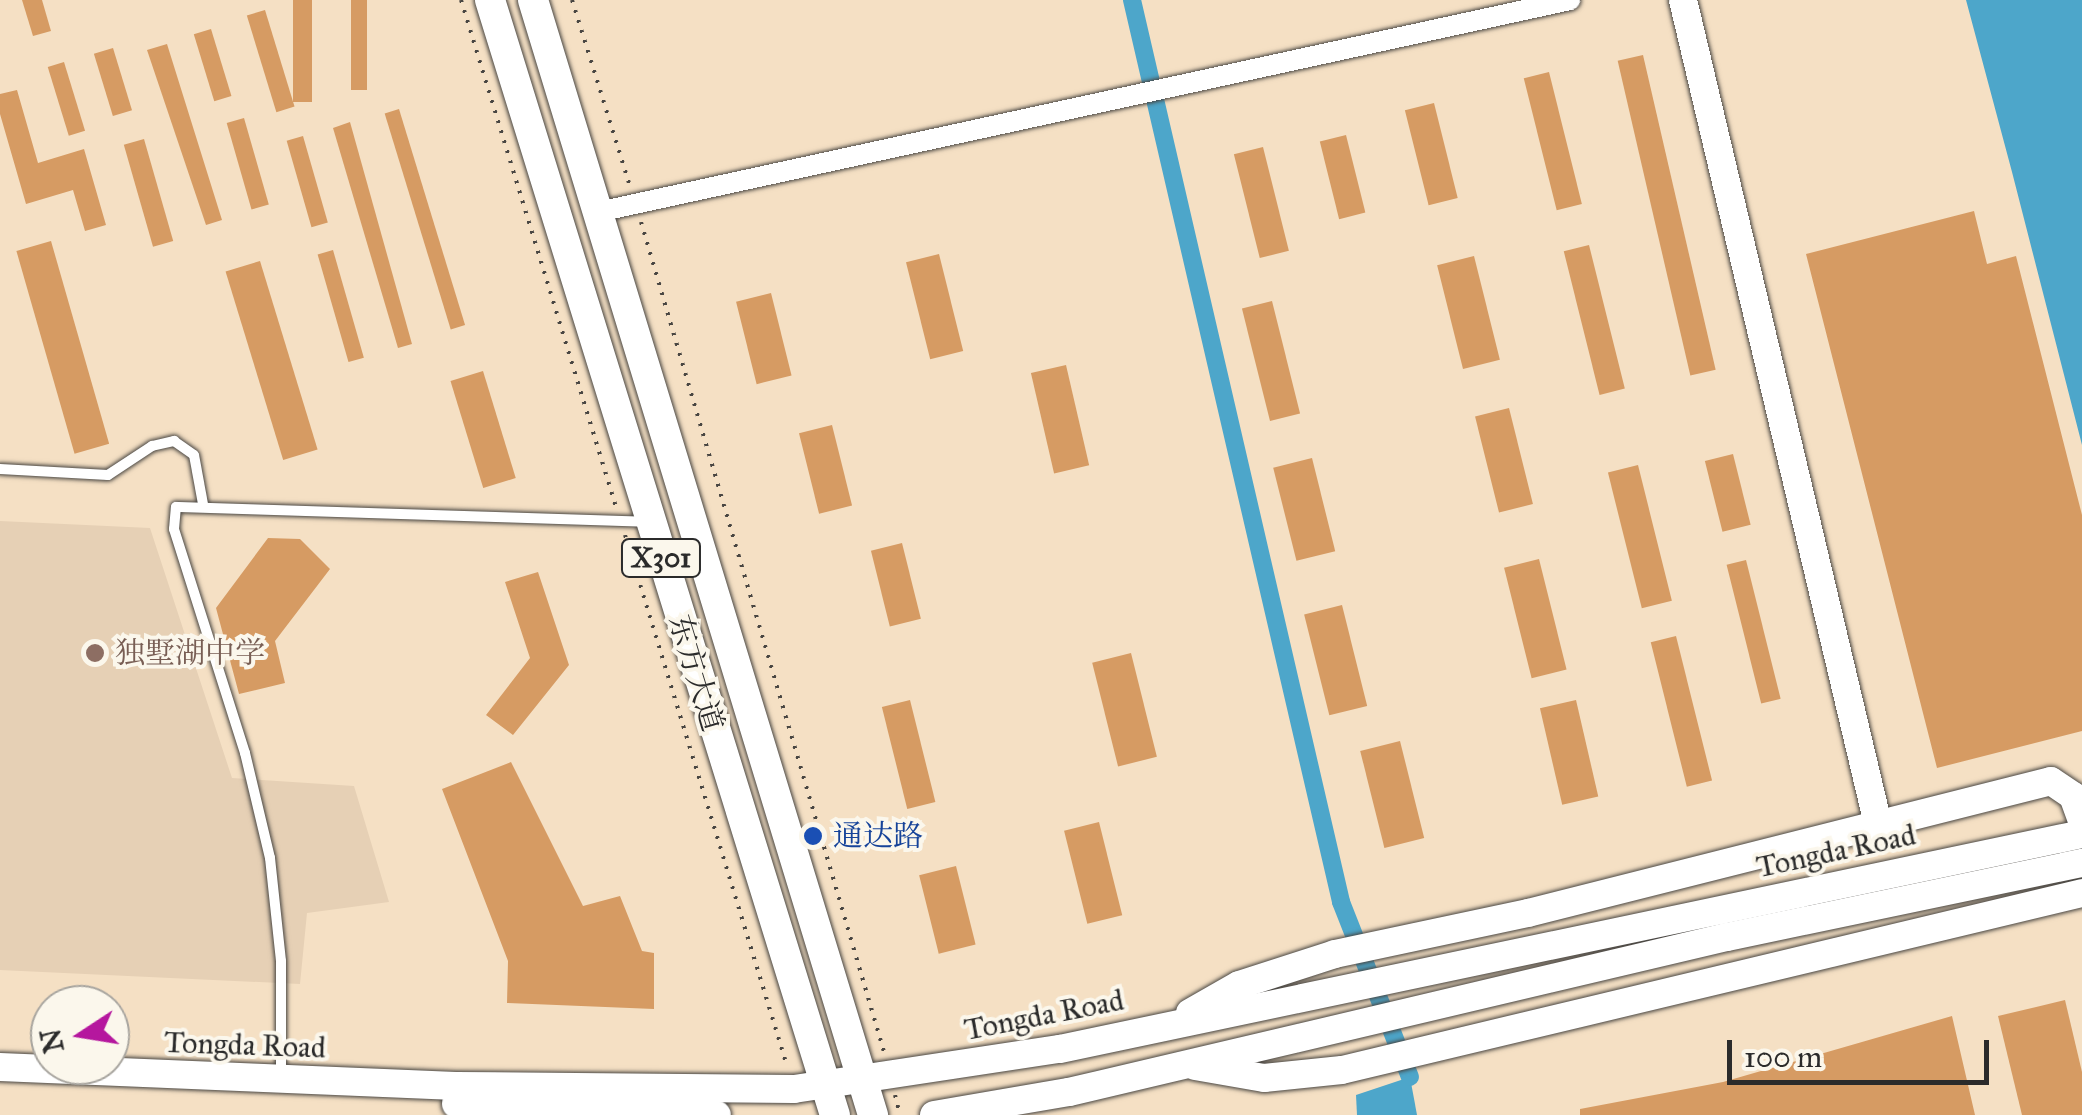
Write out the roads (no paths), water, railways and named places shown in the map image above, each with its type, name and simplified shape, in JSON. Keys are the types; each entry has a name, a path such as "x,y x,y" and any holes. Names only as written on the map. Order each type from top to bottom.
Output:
{"main road":[{"name":"东方大道","path":"490,0 635,521 809,1087 835,1115"},
{"name":"东方大道","path":"534,0 598,212 880,1073 873,1115"},
{"path":"1683,0 1878,824"},
{"path":"1169,1025 1239,985 1336,954 2052,781 2073,796 2082,822"},
{"name":"Tongda Road","path":"0,1067 282,1079 809,1087 1169,1025 2082,834"},
{"name":"Tongda Road","path":"934,1115 1070,1092 1727,937 2082,862"},
{"path":"1184,1064 1264,1078 1342,1070 2082,893"},
{"name":"Tongda Road","path":"0,1086 718,1115"}],"street":[{"path":"598,212 1570,0"}],"lane":[{"path":"0,469 108,475 152,446 174,440 194,455 203,504"},
{"path":"282,1079 281,961 270,858 245,754 174,530 176,507 203,504 635,521"}],"water":[{"path":"1966,0 2082,0 2082,445 2012,172"},
{"path":"1410,1077 1417,1115 1357,1115 1356,1095"}],"waterway":[{"path":"1132,0 1341,902 1410,1077"}],"place":[{"name":"独墅湖中学","path":"95,653"},
{"name":"通达路","path":"813,836"}]}
